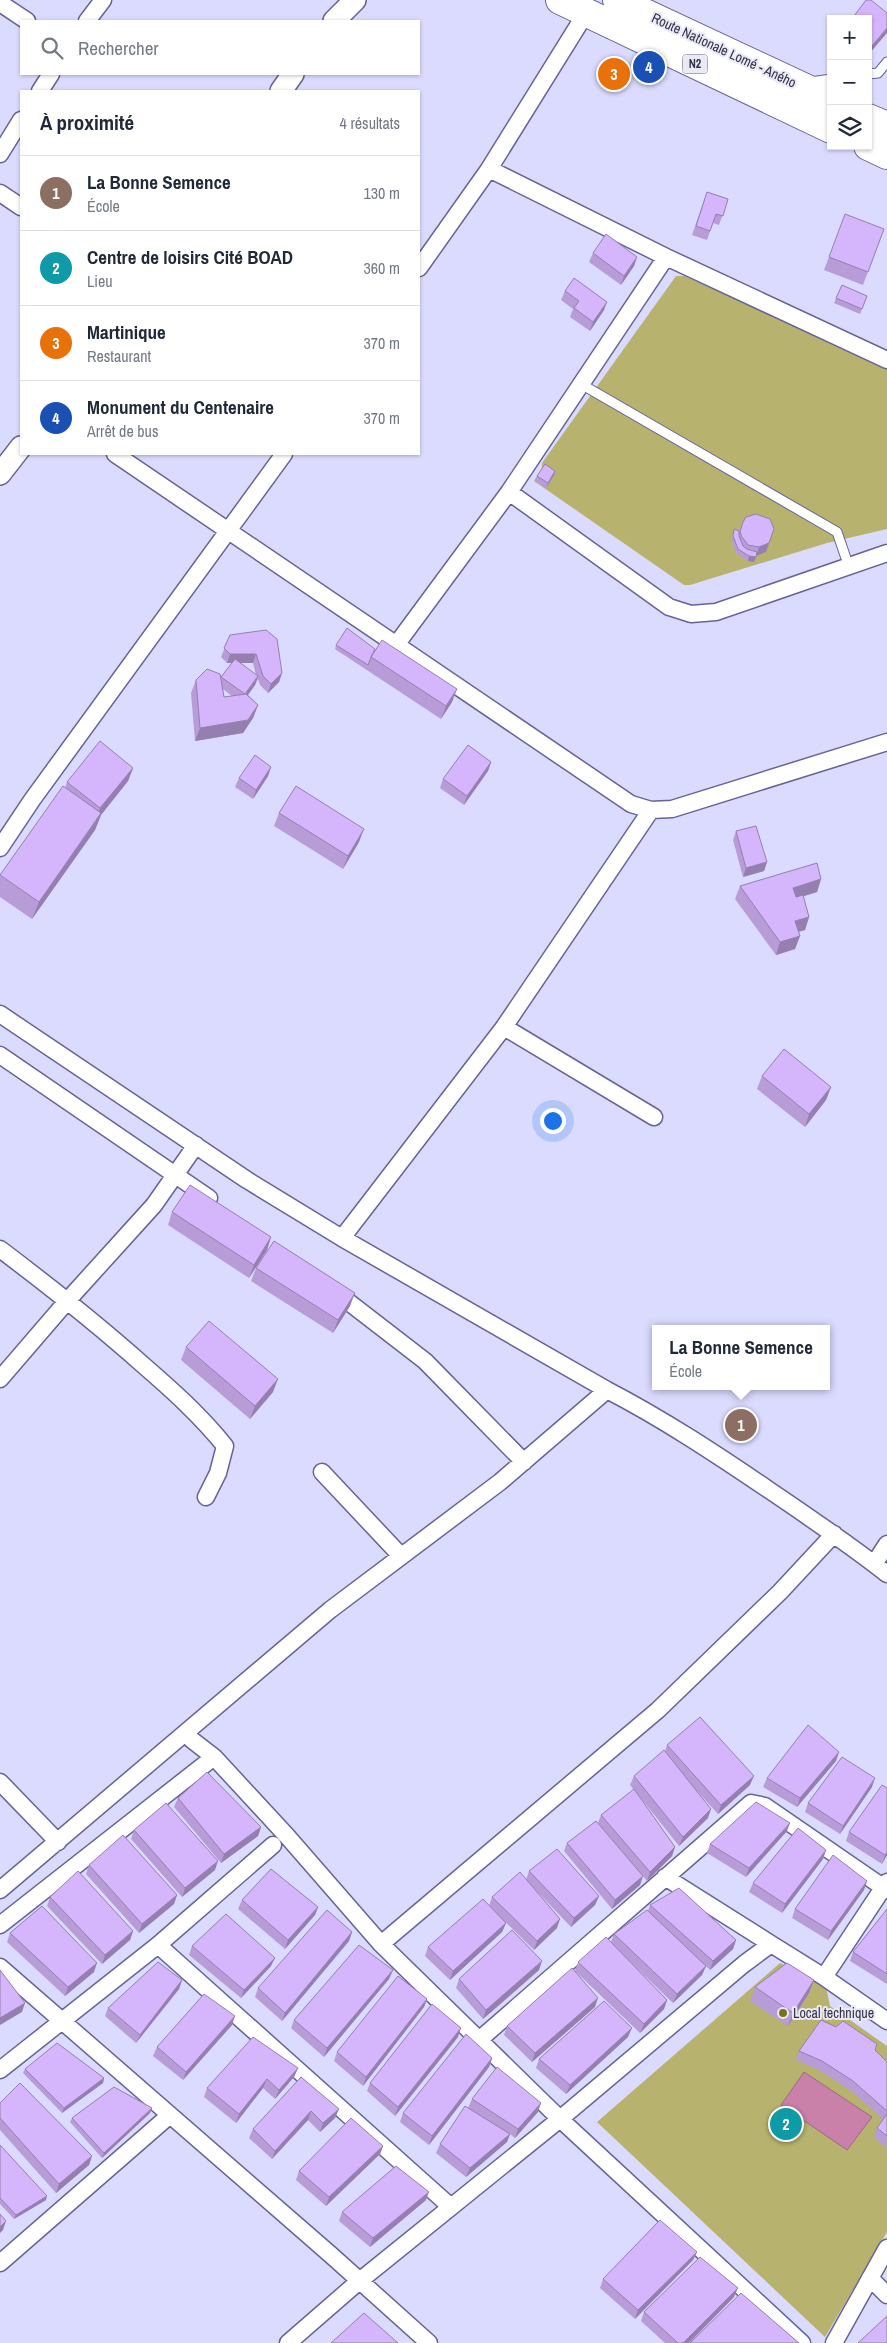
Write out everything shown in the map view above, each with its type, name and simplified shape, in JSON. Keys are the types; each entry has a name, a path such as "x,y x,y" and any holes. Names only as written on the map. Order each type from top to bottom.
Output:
{"highway":[{"name":"Route Nationale Lomé - Aného","path":"560,0 827,127"},
{"name":"Route Nationale Lomé - Aného","path":"617,0 827,98"},
{"path":"872,120 887,126"},
{"path":"872,148 887,155"}],"street":[{"path":"88,20 103,0"},
{"path":"326,20 332,0"},
{"path":"335,20 355,0"},
{"path":"0,3 26,20"},
{"path":"420,267 489,169 586,13"},
{"path":"41,90 50,75"},
{"path":"282,90 293,75"},
{"path":"0,154 20,122"},
{"path":"489,169 666,258 887,360"},
{"path":"0,193 20,206"},
{"path":"396,645 509,492 666,258"},
{"path":"0,474 20,448"},
{"path":"116,455 631,804 651,810 672,809 887,742"},
{"path":"0,848 32,800 283,455"},
{"path":"509,492 669,607 692,614 716,612 887,553"},
{"path":"342,1238 504,1027 651,810"},
{"path":"0,1014 247,1180 342,1238 644,1410 834,1534 887,1574"},
{"path":"504,1027 654,1117"},
{"path":"0,1056 224,1209"},
{"path":"0,1379 154,1205 196,1145"},
{"path":"0,1250 68,1300 186,1402 225,1446 218,1473 206,1497"},
{"path":"318,1279 425,1361 524,1462"},
{"path":"0,1890 330,1610 524,1462 606,1390"},
{"path":"322,1472 402,1556"},
{"path":"381,1944 658,1710 780,1592 834,1534"},
{"path":"874,1564 887,1544"},
{"path":"186,1732 192,1740 214,1757 287,1836 381,1944 560,2119 802,2343"},
{"path":"0,1925 214,1757"},
{"path":"0,1782 58,1842"},
{"path":"479,2040 751,1803 766,1806 886,1886 824,1977"},
{"path":"0,2070 158,1945 273,1845"},
{"path":"665,1877 824,1977 887,2021"},
{"path":"288,2343 359,2282 560,2119 714,1988 771,1944"},
{"path":"158,1945 451,2207"},
{"path":"0,1968 429,2343"},
{"path":"0,2263 170,2115"},
{"path":"834,2343 887,2248"},
{"path":"870,2278 887,2295"}],"lane":[{"path":"872,74 878,73 887,62"},
{"path":"797,84 827,80"},
{"path":"581,384 837,532 849,566"}],"shaded area":[{"path":"676,276 684,276 887,366 887,529 827,543 690,585 684,585 534,481 542,468 542,463"},
{"path":"780,1963 825,1982 830,2006 887,2046 887,2232 825,2337 597,2122"},
{"path":"804,2072 872,2117 847,2150 781,2105"}],"building":[{"path":"866,0 871,0 887,13 887,28 872,46 872,15 855,15"},
{"path":"707,192 728,199 723,216 716,214 710,231 696,226"},
{"path":"845,214 884,229 868,272 829,257"},
{"path":"606,234 637,257 624,276 593,253"},
{"path":"574,278 607,302 593,322 574,308 579,301 565,291"},
{"path":"842,285 867,296 862,309 836,298"},
{"path":"545,464 555,471 548,483 537,476"},
{"path":"756,514 770,519 774,529 769,543 759,547 748,545 740,532 746,517"},
{"path":"734,529 739,531 743,546 757,552 756,557 749,556 738,549 733,536"},
{"path":"347,628 375,649 368,665 336,645"},
{"path":"266,630 277,639 282,673 271,684 263,676 256,654 230,654 224,648 230,635"},
{"path":"382,640 457,689 446,706 371,657"},
{"path":"235,659 258,676 245,694 221,677"},
{"path":"207,669 220,674 224,697 246,694 258,705 248,720 200,728 196,680"},
{"path":"100,741 133,768 100,808 67,782"},
{"path":"468,745 491,762 467,796 443,779"},
{"path":"255,755 271,767 256,790 239,778"},
{"path":"63,786 101,813 39,902 0,875"},
{"path":"296,786 364,829 348,856 279,813"},
{"path":"756,826 767,862 746,868 736,831"},
{"path":"817,863 821,879 793,888 796,897 803,895 809,917 795,921 800,936 780,942 740,886"},
{"path":"784,1049 831,1087 809,1114 762,1076"},
{"path":"190,1185 271,1237 254,1265 172,1212"},
{"path":"274,1241 355,1293 338,1320 256,1268"},
{"path":"209,1321 278,1379 255,1406 186,1347"},
{"path":"700,1717 754,1776 721,1805 667,1745"},
{"path":"808,1725 839,1752 800,1798 767,1778"},
{"path":"664,1750 711,1809 683,1837 634,1776"},
{"path":"842,1757 875,1778 843,1826 808,1803"},
{"path":"207,1772 261,1827 224,1854 178,1798"},
{"path":"882,1785 887,1788 887,1852 885,1855 849,1832"},
{"path":"634,1789 675,1847 650,1872 601,1815"},
{"path":"756,1802 790,1823 749,1868 710,1844"},
{"path":"166,1803 218,1861 185,1888 134,1830"},
{"path":"596,1821 643,1876 615,1900 567,1843"},
{"path":"798,1828 826,1850 785,1904 753,1883"},
{"path":"123,1835 177,1895 142,1924 89,1865"},
{"path":"557,1849 599,1896 574,1918 529,1871"},
{"path":"833,1855 867,1881 831,1931 795,1909"},
{"path":"271,1869 318,1907 288,1940 242,1900"},
{"path":"78,1871 133,1931 105,1955 50,1897"},
{"path":"520,1872 560,1919 537,1941 492,1897"},
{"path":"679,1888 736,1940 713,1961 650,1905"},
{"path":"483,1899 506,1923 453,1971 428,1947"},
{"path":"42,1906 97,1963 68,1987 10,1933"},
{"path":"887,1909 887,1974 853,1952"},
{"path":"327,1910 352,1932 285,2013 258,1988"},
{"path":"647,1910 706,1966 677,1994 614,1934"},
{"path":"226,1914 275,1958 244,1990 192,1946"},
{"path":"512,1930 542,1961 486,2010 459,1979"},
{"path":"606,1937 667,2000 644,2024 578,1962"},
{"path":"359,1945 393,1970 327,2048 294,2020"},
{"path":"158,1962 182,1980 140,2035 108,2008"},
{"path":"787,1963 814,1980 793,2013 755,1987"},
{"path":"572,1968 598,1998 535,2053 507,2026"},
{"path":"0,1970 25,2003 0,2018"},
{"path":"398,1976 427,1999 366,2077 337,2052"},
{"path":"204,1994 235,2016 186,2072 157,2047"},
{"path":"604,2001 632,2028 570,2085 539,2059"},
{"path":"432,2004 461,2028 398,2107 370,2083"},
{"path":"821,2020 836,2027 843,2021 877,2044 875,2050 887,2062 887,2111 853,2081 822,2061 799,2051"},
{"path":"466,2034 492,2058 432,2136 403,2113"},
{"path":"253,2037 298,2068 279,2090 267,2079 239,2114 207,2088"},
{"path":"57,2043 104,2078 64,2108 25,2069"},
{"path":"497,2067 541,2103 518,2129 472,2099"},
{"path":"301,2077 339,2109 323,2123 311,2111 275,2151 253,2129"},
{"path":"20,2083 92,2156 59,2184 0,2118 0,2103"},
{"path":"114,2087 152,2108 104,2153 72,2118"},
{"path":"465,2106 510,2134 470,2168 440,2144"},
{"path":"887,2114 887,2136 877,2128"},
{"path":"351,2118 383,2146 329,2197 299,2171"},
{"path":"0,2145 47,2196 16,2215 0,2198"},
{"path":"396,2166 429,2192 373,2238 342,2212"},
{"path":"0,2214 6,2221 0,2227"},
{"path":"660,2220 697,2252 638,2310 603,2279"},
{"path":"700,2257 738,2288 683,2343 678,2343 644,2312"},
{"path":"741,2293 799,2343 690,2343"},
{"path":"364,2313 398,2343 331,2343"},
{"path":"887,2316 887,2343 858,2343"}],"place":[{"name":"Monument du Centenaire","path":"649,67"},
{"name":"Martinique","path":"614,74"},
{"name":"La Bonne Semence","path":"741,1425"},
{"name":"Local technique","path":"783,2013"},
{"name":"Centre de loisirs Cité BOAD","path":"786,2124"}]}
